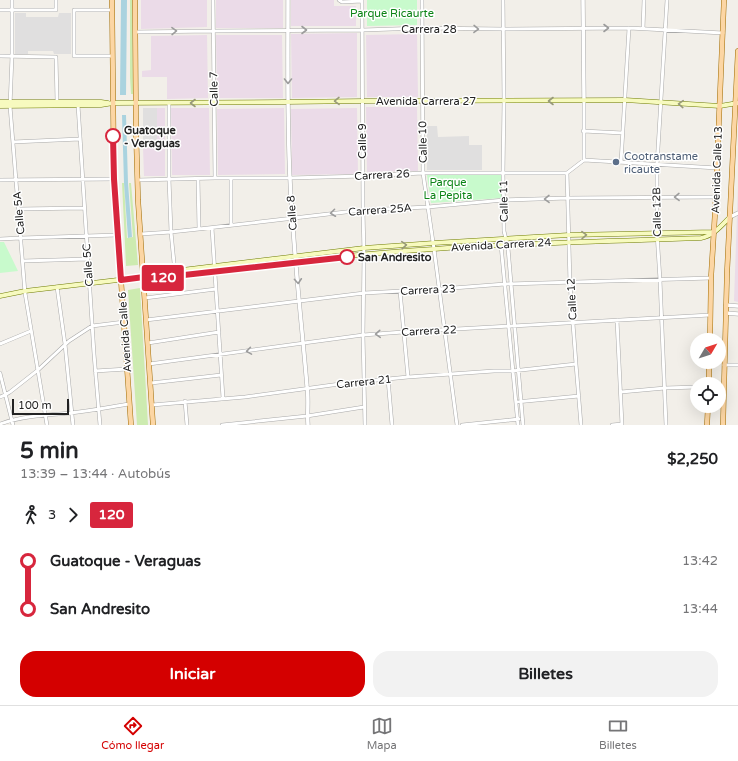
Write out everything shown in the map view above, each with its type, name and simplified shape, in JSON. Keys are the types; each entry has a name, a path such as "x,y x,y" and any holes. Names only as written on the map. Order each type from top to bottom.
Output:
{"main road":[{"name":"Avenida Calle 6","path":"112,0 114,179 131,425"},
{"name":"Avenida Calle 6","path":"135,0 138,180 154,425"},
{"name":"Avenida Calle 13","path":"710,333 711,278 716,197 715,168 720,106 724,0"},
{"name":"Avenida Calle 13","path":"725,333 730,217 737,112 738,52"},
{"name":"Avenida Carrera 27","path":"0,102 10,104 101,105 136,103 625,100 720,106 737,103"},
{"name":"Avenida Carrera 27","path":"0,106 57,101 101,102 113,104"},
{"name":"Avenida Carrera 24","path":"144,277 155,278 296,262 434,249 569,242 701,238 714,232 730,217"},
{"name":"Avenida Carrera 24","path":"0,296 25,291 144,277 174,271 364,248 569,235 714,232"},
{"path":"628,234 628,240"},
{"name":"Avenida Calle 13","path":"723,425 724,369"},
{"path":"707,425 708,413"}],"street":[{"name":"Calle 5A","path":"12,0 10,104 25,291 47,425"},
{"path":"0,10 56,10 56,0"},
{"name":"Calle 7","path":"213,0 215,178"},
{"name":"Calle 8","path":"288,0 290,178 299,300 308,388 308,425"},
{"path":"339,0 342,2 362,1"},
{"name":"Calle 10","path":"422,0 424,173 457,425"},
{"name":"Calle 11","path":"503,0 504,231 511,285 523,425"},
{"path":"583,0 584,160"},
{"path":"643,29 644,0"},
{"name":"Calle 12B","path":"666,425 658,240 657,165 667,0"},
{"name":"Calle 9","path":"362,1 364,248 363,335 365,425"},
{"path":"112,10 74,10 74,56 112,56"},
{"name":"Carrera 28","path":"135,32 422,28 629,28 723,33"},
{"path":"621,162 629,28"},
{"path":"0,56 56,57 57,101"},
{"path":"169,103 169,179 171,232 175,276"},
{"name":"Calle 5C","path":"78,105 89,284 100,425"},
{"path":"583,131 623,133"},
{"path":"13,142 80,139"},
{"path":"567,172 584,160 715,168"},
{"name":"Carrera 26","path":"138,180 198,178 290,178 424,173 567,172"},
{"name":"Calle 12","path":"567,172 570,283 581,425"},
{"path":"198,178 199,229"},
{"path":"231,178 231,225"},
{"path":"0,180 114,179"},
{"name":"Carrera 25A","path":"141,234 212,228 363,210 504,200 716,197"},
{"path":"19,209 84,208"},
{"path":"730,217 738,213"},
{"path":"212,228 222,398"},
{"path":"0,239 118,235"},
{"path":"501,245 518,425"},
{"path":"23,261 88,259"},
{"name":"Carrera 23","path":"146,320 364,293 505,284 711,278"},
{"path":"57,287 65,344 73,425"},
{"path":"145,298 216,289"},
{"path":"400,291 408,377"},
{"path":"726,305 738,306"},
{"path":"726,313 738,314"},
{"name":"Carrera 22","path":"149,364 363,335 710,315"},
{"path":"612,425 622,425 618,320"},
{"path":"0,397 5,395 38,370 69,340 92,326 124,322"},
{"path":"0,344 31,331"},
{"path":"148,343 219,332"},
{"name":"Carrera 21","path":"152,405 244,396 365,381 518,370 576,364"},
{"path":"726,365 738,365"},
{"path":"95,371 127,368"},
{"path":"0,373 13,425"},
{"path":"151,383 221,375"},
{"path":"388,379 392,425"},
{"path":"621,392 690,387"},
{"path":"516,402 578,396"},
{"path":"185,401 187,425"},
{"path":"0,424 12,420 129,404"},
{"path":"222,425 308,416 364,407"},
{"path":"278,419 278,425"},
{"path":"462,425 523,419"}],"shaded area":[{"path":"141,0 207,0 207,27 141,29"},
{"path":"216,0 283,0 283,28 216,28"},
{"path":"291,0 334,0 334,6 356,6 356,26 291,26"},
{"path":"15,13 26,13 26,17 58,17 59,13 71,13 71,54 54,54 53,51 28,51 28,54 15,54"},
{"path":"357,33 357,97 292,98 291,34"},
{"path":"417,34 418,97 367,97 366,35"},
{"path":"207,35 208,98 167,99 167,77 142,77 142,71 151,70 151,36"},
{"path":"216,35 282,35 283,98 217,98"},
{"path":"366,107 417,107 418,171 367,172"},
{"path":"143,108 157,108 157,147 143,147"},
{"path":"157,108 165,108 165,176 144,176 143,147 157,147"},
{"path":"171,108 209,108 210,175 172,175"},
{"path":"284,108 285,174 218,175 217,109"},
{"path":"357,108 358,174 292,175 291,109"},
{"path":"427,126 437,126 438,137 469,136 469,145 482,145 482,170 427,170"},
{"path":"738,185 738,302 734,301"}],"green space":[{"path":"130,0 132,0 133,94 131,94 130,77"},
{"name":"Parque Ricaurte","path":"367,0 417,0 417,25 367,26"},
{"name":"Parque La Pepita","path":"427,175 501,175 502,198 431,203"},
{"path":"122,183 124,183 127,238 133,237 129,183 131,183 138,265 126,266"},
{"path":"0,242 4,242 18,271 0,273"},
{"path":"140,288 148,425 137,425 128,290"}],"water":[{"path":"121,0 127,0 126,95 120,95"},
{"path":"122,115 126,115 128,183 132,237 128,238 124,183"}],"bus line":[{"name":"120","path":"113,136 114,179 121,280 144,277 155,278 175,276 347,257"}],"place":[{"name":"Guatoque - Veraguas","path":"113,136"},
{"name":"Cootranstame ricaute","path":"616,162"},
{"name":"San Andresito","path":"347,257"}]}
